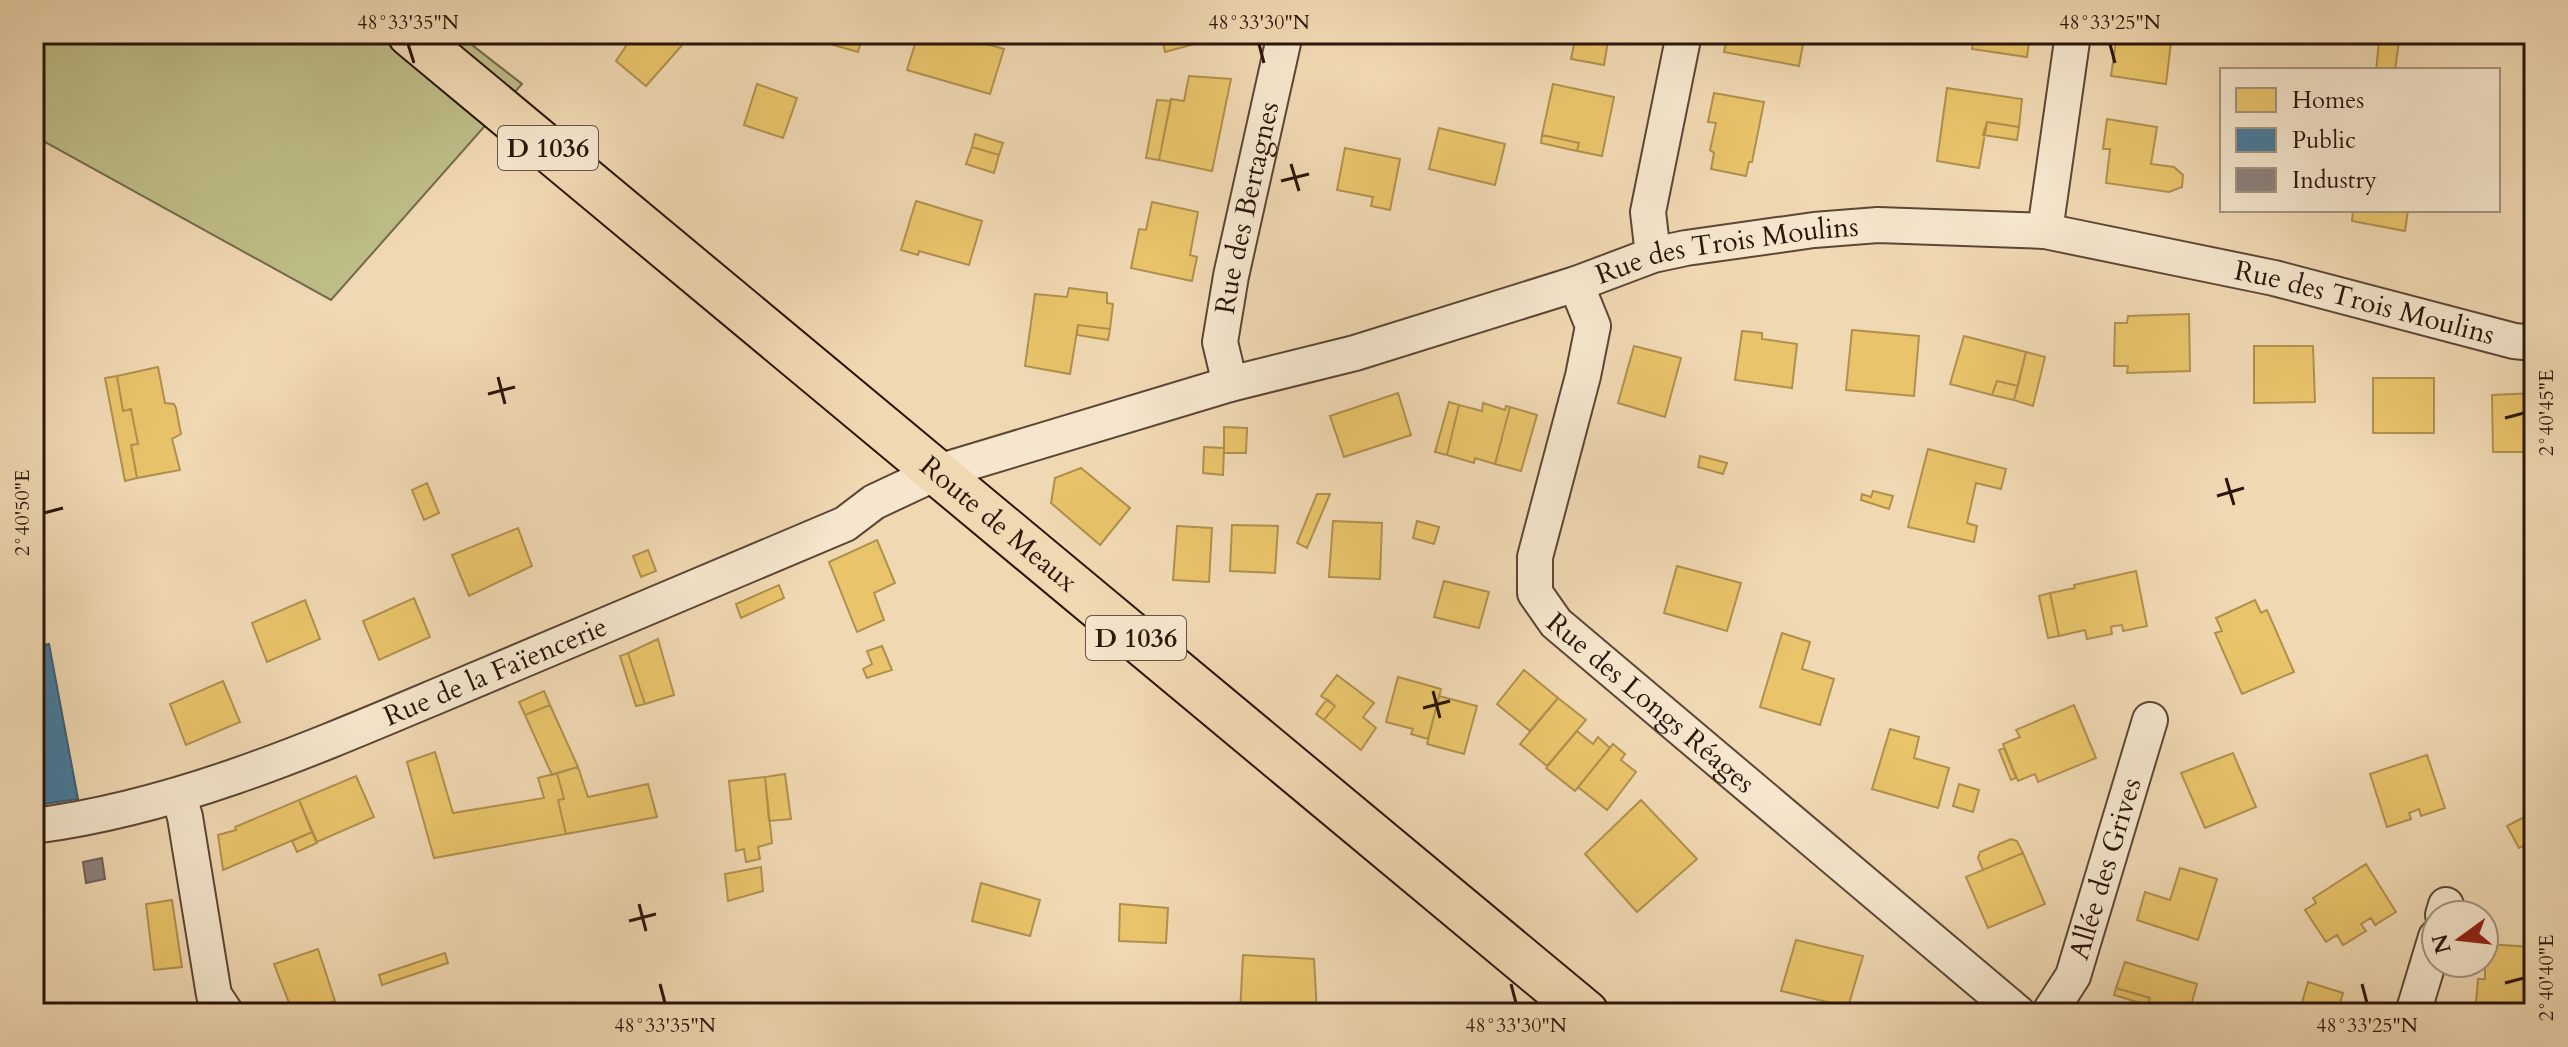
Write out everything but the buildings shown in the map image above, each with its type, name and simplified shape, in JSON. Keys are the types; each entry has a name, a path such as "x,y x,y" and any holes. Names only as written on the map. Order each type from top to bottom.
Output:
{"main road":[{"name":"Route de Meaux","path":"410,34 1586,1013"}],"street":[{"name":"Rue des Bertagnes","path":"1230,384 1220,342 1231,276 1285,34"},
{"path":"1653,255 1648,212 1684,34"},
{"path":"2045,231 2073,34"},
{"name":"Rue des Trois Moulins","path":"938,472 1230,384 1355,353 1576,284 1653,255 1814,230 1878,225 2045,231 2274,278 2514,341 2534,343"},
{"name":"Rue des Longs Réages","path":"1576,284 1593,326 1583,376 1535,557 1535,593 1556,623 2018,1013"},
{"name":"Rue de la Faïencerie","path":"34,826 84,819 179,796 341,736 845,524 874,502 938,472"},
{"name":"Allée des Grives","path":"2049,1013 2073,976 2150,720"},
{"path":"179,796 214,995 226,1013"},
{"path":"2413,1013 2423,979"}],"shaded area":[{"path":"34,34 458,34 522,84 331,300 34,136"}]}
